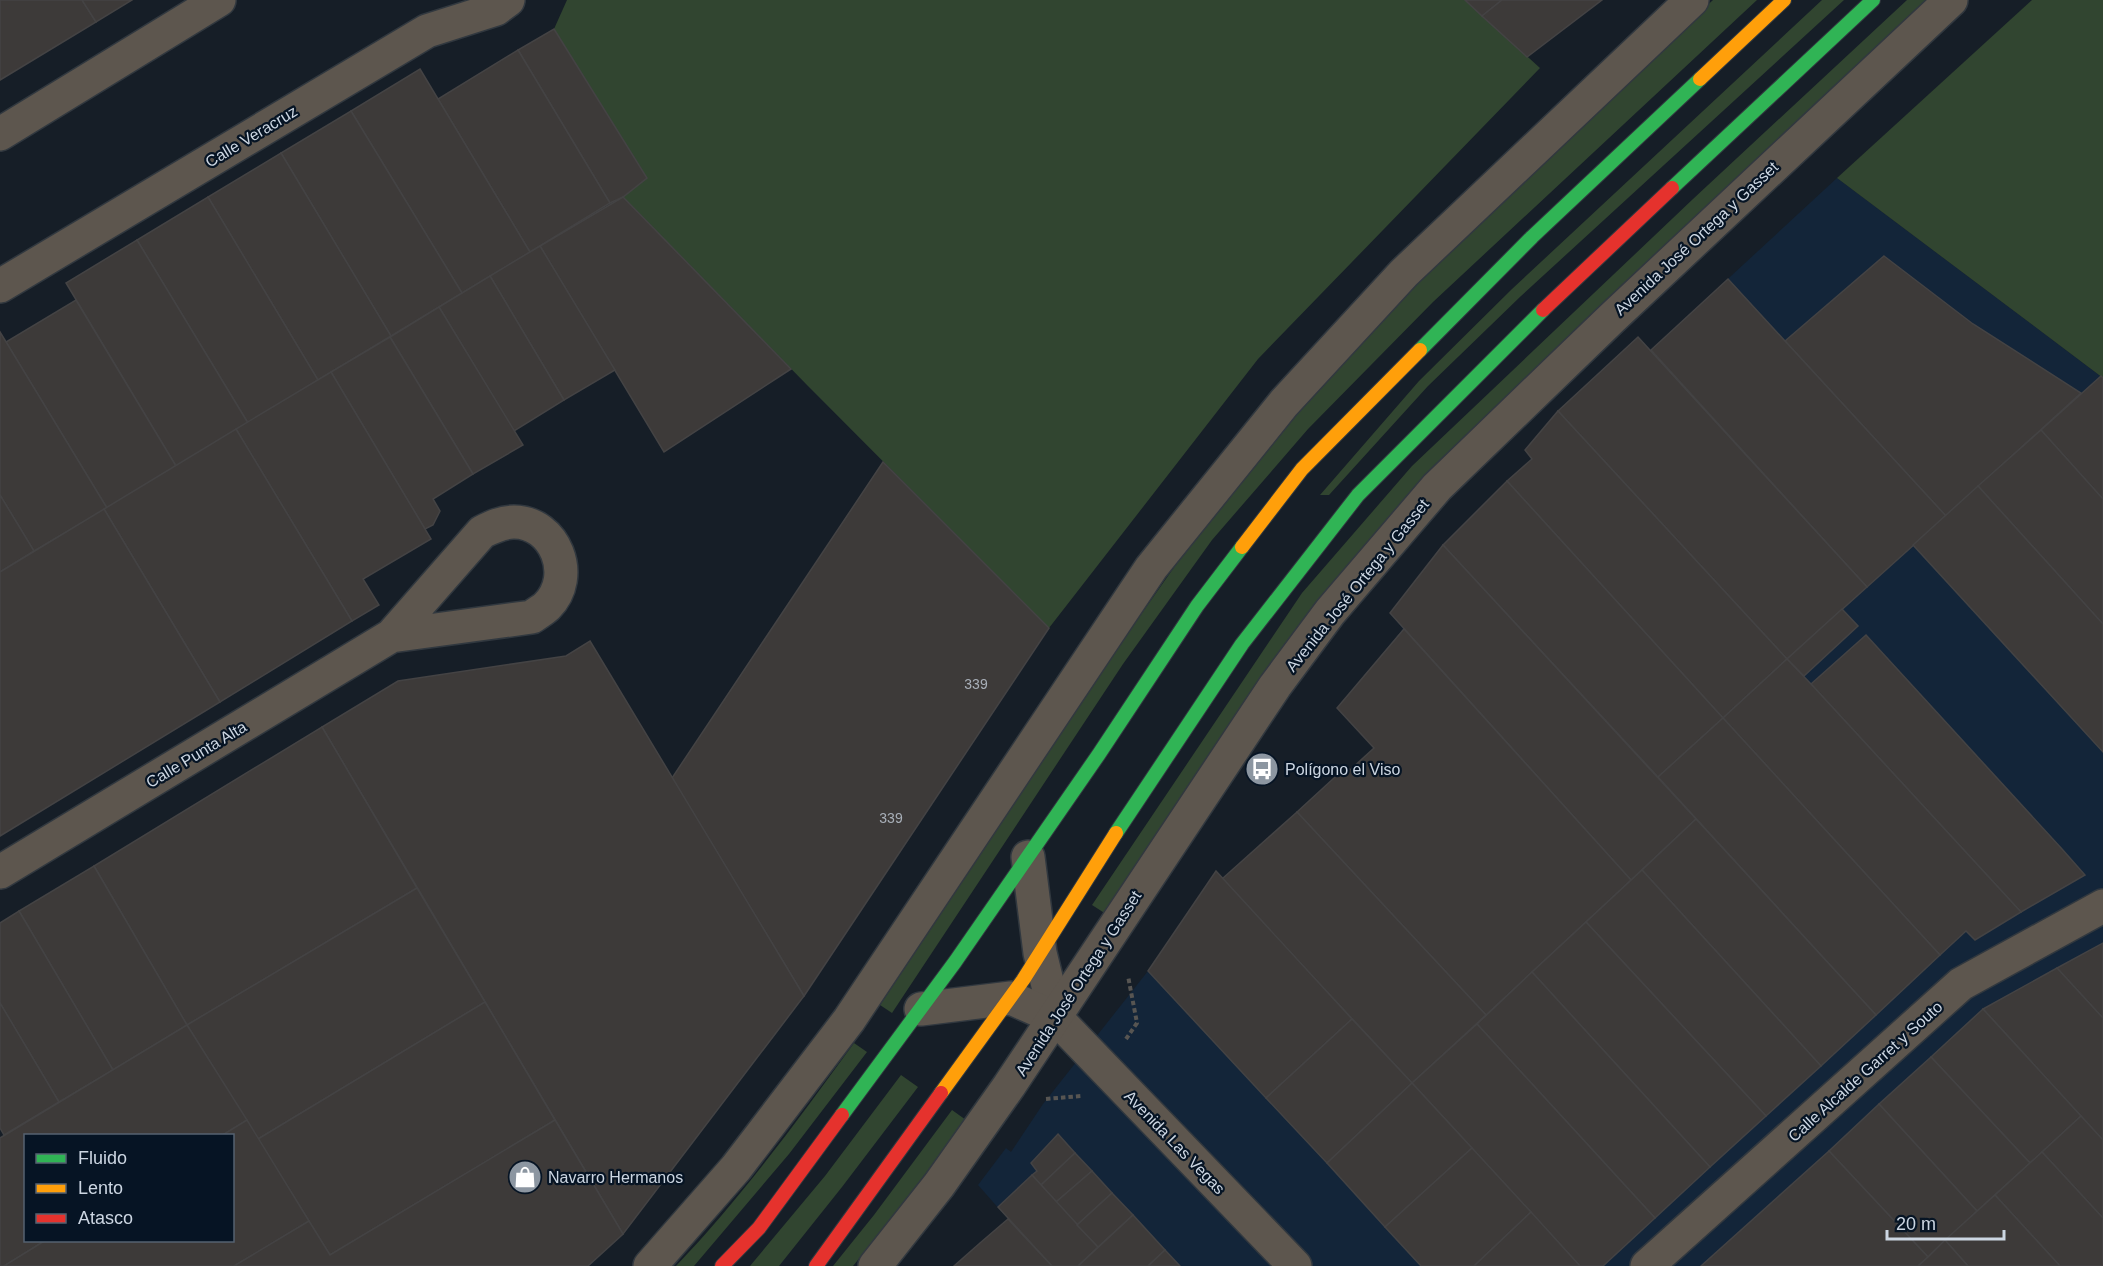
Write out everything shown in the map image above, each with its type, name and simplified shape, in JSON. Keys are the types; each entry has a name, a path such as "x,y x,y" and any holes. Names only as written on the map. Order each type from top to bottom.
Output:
{"main road":[{"path":"722,1266 759,1228 921,1009 1028,857 1197,606 1302,470 1532,237 1784,0"},
{"path":"816,1266 1011,998 1139,796 1242,644 1358,495 1575,278 1873,0"}],"street":[{"path":"0,134 219,0"},
{"name":"Calle Veracruz","path":"0,286 427,30 496,9 507,0"},
{"path":"650,1266 736,1168 849,1020 1151,568 1276,412 1404,273 1662,14 1692,0"},
{"name":"Avenida José Ortega y Gasset","path":"875,1266 939,1185 1056,1018 1275,686 1330,612 1437,487 1646,286 1951,0"},
{"name":"Calle Punta Alta","path":"0,872 391,636 483,532 498,524 514,522 530,525 544,533 555,546 560,561 561,577 557,593 547,606 532,617 391,636"},
{"path":"1028,857 1040,953 1056,1018"},
{"name":"Calle Alcalde Garret y Souto","path":"1647,1266 1962,984 2103,906"},
{"path":"921,1009 1011,998 1056,1018"},
{"name":"Avenida Las Vegas","path":"1056,1018 1295,1266"}],"shaded area":[{"path":"1837,178 2103,378 2103,1266 954,1266 1008,1219 978,1185 1006,1148 1011,1152 1043,1104 1148,971 1216,871 1223,879 1347,766 1351,769 1374,748 1337,708 1403,629 1390,613 1443,545 1532,459 1525,450 1558,411 1638,337 1651,350"}],"green space":[{"path":"567,0 1465,0 1540,68 1258,359 1049,628 623,197 647,178 554,29"},
{"path":"1713,0 1757,0 1433,302 1308,429 1212,540 1123,664 892,1013 880,1005 1109,660 1196,536 1288,421 1460,238"},
{"path":"1822,0 1844,0 1521,296 1428,386 1329,495 1320,495 1419,381 1512,289"},
{"path":"1907,0 1931,0 1427,473 1260,678 1106,914 1092,905 1302,593 1412,466"},
{"path":"2032,0 2103,0 2103,378 1837,178"},
{"path":"854,1043 867,1052 789,1154 694,1266 676,1266 747,1185"},
{"path":"901,1075 918,1087 842,1187 779,1266 750,1266 825,1176"},
{"path":"952,1110 966,1120 888,1223 853,1266 833,1266 874,1215"}],"building":[{"path":"0,0 82,0 96,22 0,80"},
{"path":"82,0 132,0 96,22"},
{"path":"1465,0 1502,0 1482,16"},
{"path":"1502,0 1602,0 1527,57 1482,16"},
{"path":"554,29 647,178 623,197 610,203 518,50"},
{"path":"518,50 610,203 530,252 438,99"},
{"path":"420,69 530,252 462,293 351,111"},
{"path":"351,111 462,293 391,336 281,153"},
{"path":"281,153 391,336 318,380 208,197"},
{"path":"208,197 318,380 248,423 137,240"},
{"path":"623,197 791,369 664,452 540,246"},
{"path":"137,240 248,423 176,466 66,283"},
{"path":"540,246 615,370 564,400 490,276"},
{"path":"1884,256 1973,324 2081,393 1946,516 1785,341"},
{"path":"490,276 564,400 514,431 439,307"},
{"path":"1728,279 1946,516 1867,587 1651,350"},
{"path":"76,300 176,466 107,508 6,342"},
{"path":"439,307 523,445 473,474 390,337"},
{"path":"0,332 107,508 34,551 0,495"},
{"path":"390,337 473,474 433,499 440,511 433,525 425,529 331,372"},
{"path":"1638,337 1867,587 1787,659 1558,411"},
{"path":"331,372 431,539 363,579 379,605 352,621 236,429"},
{"path":"2101,376 2103,378 2103,499 2041,430"},
{"path":"1558,411 1787,659 1723,718 1507,481 1532,459 1525,450"},
{"path":"236,429 352,621 220,702 104,509"},
{"path":"2041,430 2103,499 2103,624 1978,486"},
{"path":"883,462 1049,628 804,996 672,778"},
{"path":"1507,481 1723,718 1658,777 1443,545"},
{"path":"1978,486 2103,624 2103,752 1913,545"},
{"path":"0,495 34,551 0,572"},
{"path":"104,509 220,702 0,836 0,572"},
{"path":"1443,545 1696,819 1631,880 1390,613"},
{"path":"1842,609 1858,626 1804,676 1787,659"},
{"path":"1404,629 1631,880 1486,1015 1297,812 1347,766 1350,770 1374,748 1337,708"},
{"path":"1866,635 2085,875 2021,912 1811,684"},
{"path":"590,641 804,996 623,1234 322,727 398,681 566,656"},
{"path":"1787,659 2021,912 1975,940 1966,931 1940,955 1723,718"},
{"path":"1723,718 1940,955 1876,1015 1658,777"},
{"path":"322,727 417,888 187,1025 94,866"},
{"path":"1297,812 1486,1015 1412,1083 1222,879"},
{"path":"1696,819 1876,1015 1821,1066 1642,870"},
{"path":"94,866 187,1025 113,1070 19,911"},
{"path":"1642,870 1821,1066 1766,1116 1586,922"},
{"path":"1216,871 1352,1019 1266,1098 1148,971"},
{"path":"417,888 485,1002 258,1139 187,1025"},
{"path":"19,911 113,1070 59,1102 0,1003 0,923"},
{"path":"1586,922 1766,1116 1710,1167 1532,972"},
{"path":"2103,943 2103,1018 2057,968"},
{"path":"2057,968 2103,1018 2103,1140 1983,1009"},
{"path":"1532,972 1710,1167 1655,1218 1477,1024"},
{"path":"485,1002 555,1120 330,1255 258,1139"},
{"path":"0,1003 59,1102 4,1135 0,1128"},
{"path":"1983,1009 2081,1116 2030,1163 1931,1057"},
{"path":"1352,1019 1412,1083 1327,1163 1266,1098"},
{"path":"1477,1024 1655,1218 1603,1266 1580,1266 1412,1083"},
{"path":"187,1025 247,1120 224,1134 24,1134 24,1242 43,1242 4,1266 0,1266 0,1138"},
{"path":"1931,1057 2030,1163 1977,1211 1879,1104"},
{"path":"1412,1083 1472,1148 1385,1227 1327,1163"},
{"path":"1879,1104 1977,1211 1928,1257 1829,1151"},
{"path":"2081,1116 2103,1140 2103,1218 2042,1152"},
{"path":"247,1120 309,1221 234,1266 4,1266 43,1242 234,1242 234,1134 224,1134"},
{"name":"Navarro Hermanos","path":"555,1120 623,1234 588,1266 234,1266 309,1221 330,1255"},
{"path":"1058,1134 1075,1153 1041,1185 1032,1175 1037,1171 1031,1163"},
{"path":"1472,1148 1531,1212 1474,1266 1421,1266 1385,1227"},
{"path":"1829,1151 1928,1257 1918,1266 1701,1266"},
{"path":"2042,1152 2103,1218 2103,1266 2060,1266 1995,1195"},
{"path":"1075,1153 1092,1171 1056,1202 1041,1185"},
{"path":"1092,1171 1112,1193 1077,1225 1056,1202"},
{"path":"1032,1175 1098,1247 1078,1266 1052,1266 998,1207"},
{"path":"1112,1193 1133,1215 1098,1247 1077,1225"},
{"path":"1995,1195 2060,1266 1968,1266 1945,1240"},
{"path":"1531,1212 1580,1266 1474,1266"},
{"path":"1133,1215 1165,1250 1148,1266 1078,1266"},
{"path":"1008,1219 1052,1266 954,1266 980,1243"},
{"path":"1945,1240 1968,1266 1918,1266 1928,1257"},
{"path":"1165,1250 1180,1266 1148,1266"}],"traffic: fast":[{"path":"1672,188 1873,0"},
{"path":"1420,350 1532,237 1700,79"},
{"path":"1116,833 1242,644 1358,495 1543,310"},
{"path":"842,1115 955,962 1099,754 1197,606 1242,547"}],"traffic: slow":[{"path":"1700,79 1784,0"},
{"path":"1242,547 1302,469 1420,350"},
{"path":"941,1093 1023,980 1116,833"}],"traffic: jam":[{"path":"1543,310 1672,188"},
{"path":"816,1266 941,1093"},
{"path":"722,1266 759,1228 842,1115"}],"place":[{"name":"Polígono el Viso","path":"1262,769"},
{"name":"Navarro Hermanos","path":"525,1177"}]}
